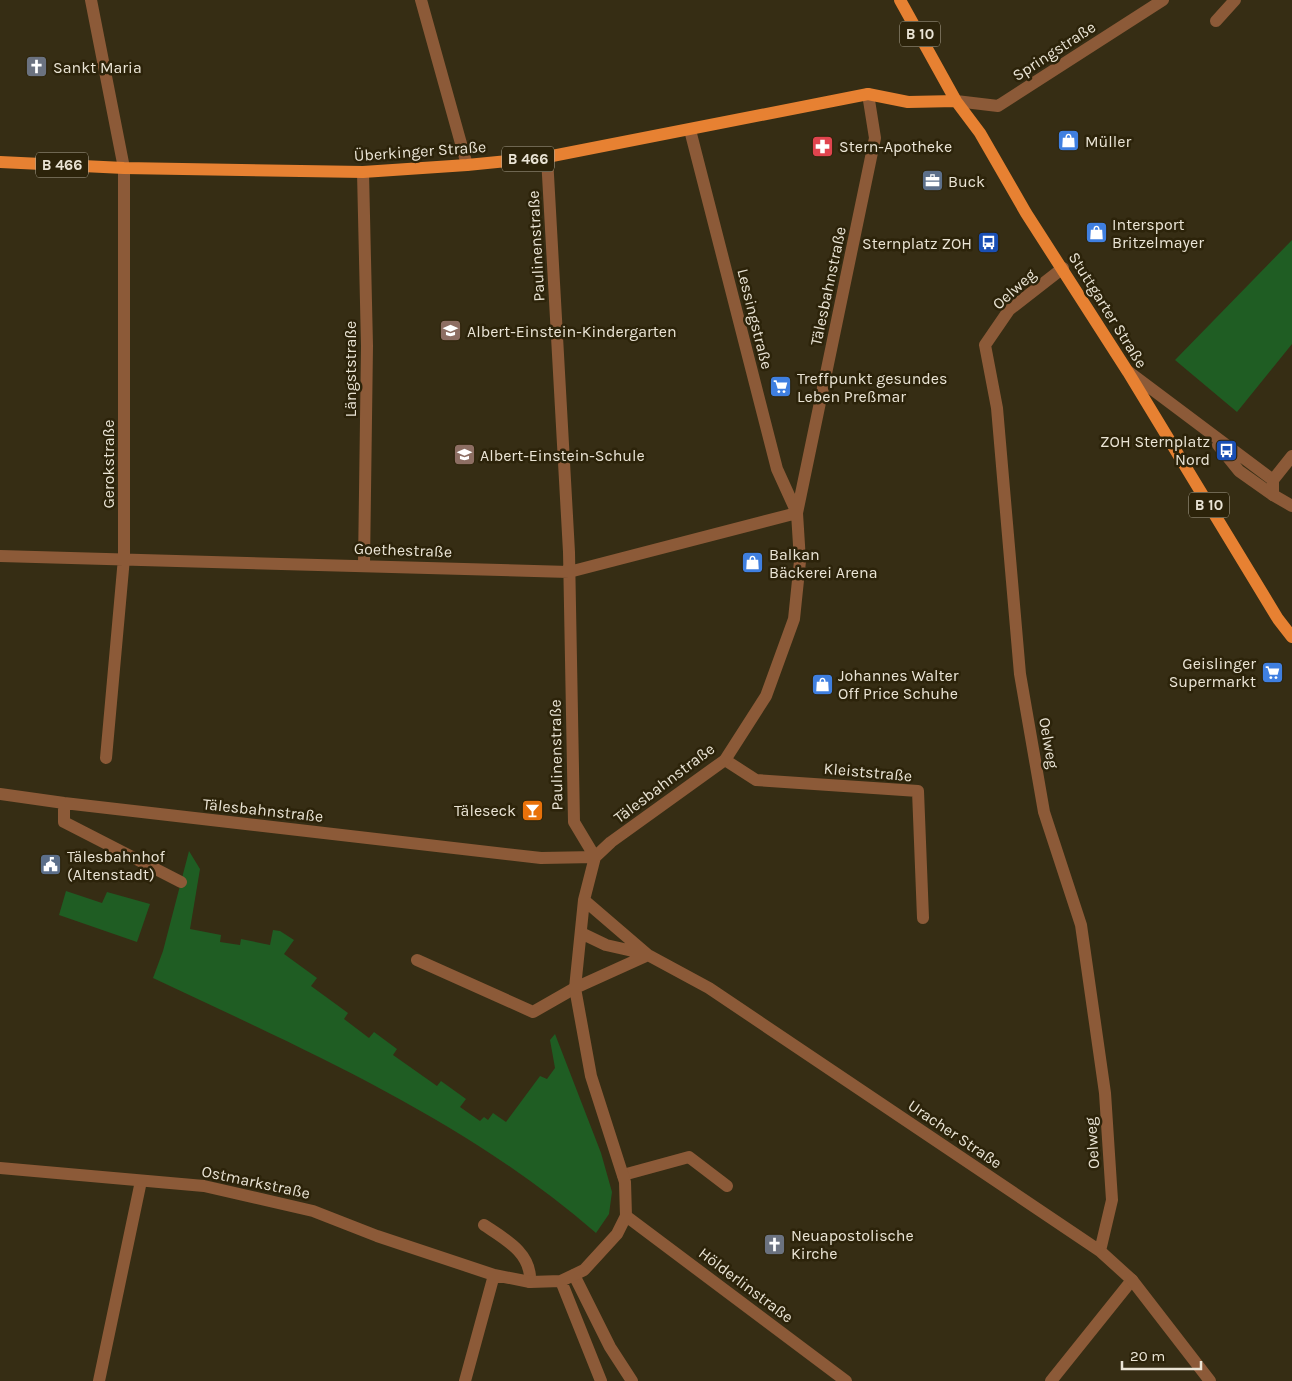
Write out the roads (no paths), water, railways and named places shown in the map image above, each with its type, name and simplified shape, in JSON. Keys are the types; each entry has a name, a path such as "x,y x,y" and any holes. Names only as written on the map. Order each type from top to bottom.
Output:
{"main road":[{"name":"Stuttgarter Straße","path":"900,0 956,101 980,133 1026,212 1128,372 1278,619 1292,637"},
{"name":"Überkinger Straße","path":"0,162 124,168 363,172 547,157 868,94 908,102 956,101"}],"street":[{"name":"Gerokstraße","path":"91,0 124,168 124,558 106,758"},
{"path":"421,0 467,165"},
{"name":"Springstraße","path":"956,101 998,106 1164,0"},
{"path":"1216,21 1235,0"},
{"name":"Tälesbahnstraße","path":"0,794 64,804 541,858 595,857 610,842 725,760 766,696 794,619 800,560 797,513 875,138 868,94"},
{"name":"Lessingstraße","path":"690,130 776,469 797,513"},
{"name":"Paulinenstraße","path":"547,157 569,572 574,822 595,857"},
{"name":"Längststraße","path":"363,172 367,346 364,565"},
{"name":"Oelweg","path":"1062,268 1009,310 984,345 997,408 1020,674 1044,812 1081,925 1105,1093 1112,1200 1100,1251"},
{"path":"1128,372 1273,480"},
{"path":"1206,430 1239,471 1292,506"},
{"path":"1273,494 1273,480 1292,456"},
{"name":"Goethestraße","path":"0,556 569,572 797,513"},
{"name":"Kleiststraße","path":"725,760 756,780 918,791 923,918"},
{"path":"64,804 64,822 181,882"},
{"path":"465,1381 494,1275 530,1282 561,1281 584,1270 612,1239 626,1216 623,1175 591,1076 576,988 584,900 595,857"},
{"name":"Uracher Straße","path":"584,900 648,955 709,988 1100,1251 1132,1280 1210,1381"},
{"name":"Uracher Straße","path":"581,933 606,945 648,955"},
{"path":"417,960 533,1012 576,988 648,955"},
{"path":"623,1175 689,1157 727,1186"},
{"name":"Ostmarkstraße","path":"0,1168 204,1186 314,1211 377,1236 494,1275"},
{"path":"99,1381 141,1181"},
{"name":"Hölderlinstraße","path":"626,1216 846,1381"},
{"path":"484,1225 516,1246 531,1270 530,1282"},
{"path":"574,1275 610,1347 632,1381"},
{"path":"1051,1381 1132,1280"},
{"path":"561,1281 601,1381"}],"place":[{"name":"Sankt Maria","path":"37,67"},
{"name":"Müller","path":"1069,141"},
{"name":"Stern-Apotheke","path":"823,146"},
{"name":"Buck","path":"932,181"},
{"name":"Intersport Britzelmayer","path":"1096,233"},
{"name":"Sternplatz ZOH","path":"988,243"},
{"name":"Albert-Einstein-Kindergarten","path":"451,331"},
{"name":"Treffpunkt gesundes Leben Preßmar","path":"781,387"},
{"name":"ZOH Sternplatz Nord","path":"1226,450"},
{"name":"Albert-Einstein-Schule","path":"464,455"},
{"name":"Balkan Bäckerei Arena","path":"753,563"},
{"name":"Geislinger Supermarkt","path":"1272,672"},
{"name":"Johannes Walter Off Price Schuhe","path":"822,684"},
{"name":"Täleseck","path":"532,810"},
{"name":"Tälesbahnhof (Altenstadt)","path":"51,865"},
{"name":"Neuapostolische Kirche","path":"775,1244"}]}
